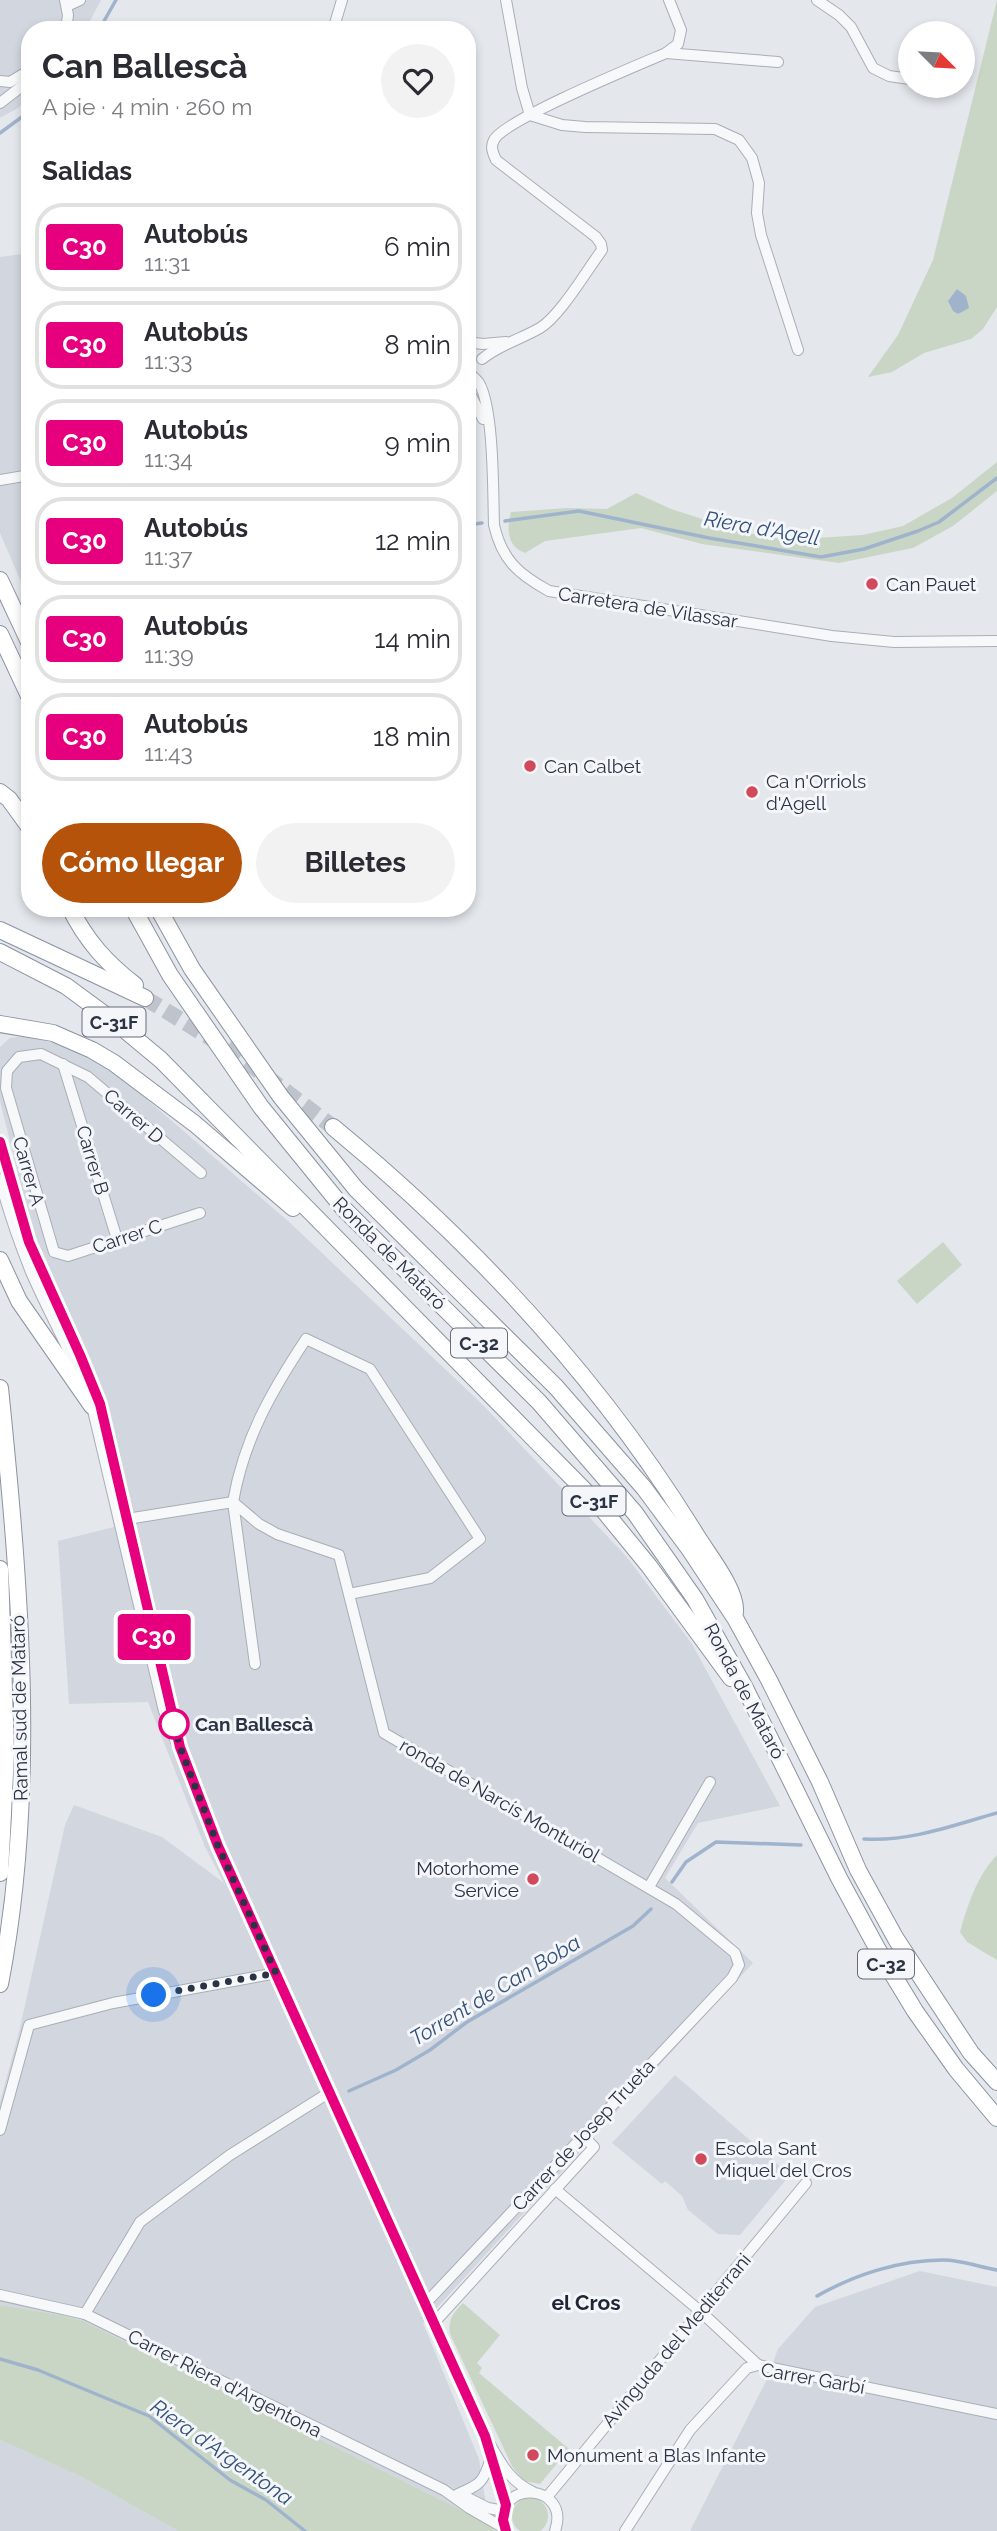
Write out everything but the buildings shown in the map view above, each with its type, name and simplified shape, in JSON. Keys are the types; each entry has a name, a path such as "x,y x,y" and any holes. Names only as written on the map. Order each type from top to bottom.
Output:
{"highway":[{"path":"0,580 21,625"},
{"path":"0,634 21,679"},
{"path":"0,792 21,816"},
{"name":"C-31F","path":"0,930 145,998 137,986 109,965 90,943 75,917"},
{"name":"Ronda de Mataró","path":"138,917 170,975 261,1107 344,1209 539,1402 635,1513 695,1600 745,1688 839,1878 915,2011 956,2069 997,2118"},
{"name":"Ronda de Mataró","path":"163,917 192,969 281,1097 356,1189 556,1388 644,1488 690,1550 735,1618 769,1680 820,1782 858,1870 896,1939 971,2053 997,2082"},
{"name":"C-31F","path":"0,952 66,986 161,1060 600,1506 649,1566 727,1676 745,1688"},
{"path":"0,1024 53,1033 114,1063 195,1124 332,1240 343,1244"},
{"path":"0,1037 8,1032 32,1029"},
{"path":"333,1127 390,1174 438,1219 510,1293 598,1393 669,1491 723,1577 736,1603 735,1618"},
{"path":"0,1260 19,1301 92,1406"},
{"name":"Ramal sud de Mataró","path":"0,1388 19,1627 22,1753 16,1871 0,1984"},
{"path":"0,1569 6,1753 0,1873"}],"street":[{"path":"66,21 66,3 80,0"},
{"path":"336,21 342,0"},
{"path":"506,0 522,88 530,115"},
{"path":"476,366 512,341 542,327 571,294 601,250 601,244 596,237 496,160 491,149 494,139 530,115 666,53 678,44 681,30 669,0"},
{"path":"817,0 852,27 873,68 898,77"},
{"path":"666,53 778,62"},
{"path":"0,81 10,82 21,75"},
{"path":"0,103 21,87"},
{"path":"530,115 562,125 585,127 715,129 738,140 752,158 759,183 757,213 761,235 798,350"},
{"path":"476,343 512,341"},
{"path":"476,346 484,353 476,364"},
{"name":"Carretera de Vilassar","path":"476,378 483,393 491,441 494,525 497,538 518,572 534,584 549,591 832,636 894,642 997,641"},
{"path":"476,387 479,411"},
{"path":"476,405 491,441"},
{"path":"0,480 21,476"},
{"name":"Carrer A","path":"54,1252 6,1088 7,1071 19,1057 41,1054 63,1064"},
{"name":"Carrer D","path":"63,1064 81,1073 201,1173"},
{"name":"Carrer B","path":"63,1064 117,1239"},
{"path":"69,1081 81,1073"},
{"path":"0,1142 22,1221 40,1270 100,1404 140,1615 164,1712 218,1846 485,2436 518,2485 547,2497 556,2511 555,2531"},
{"path":"0,1160 10,1197 35,1192"},
{"path":"0,1179 17,1235 38,1287 99,1417 112,1473 127,1519 180,1747"},
{"name":"Carrer C","path":"54,1252 68,1256 200,1213"},
{"path":"22,1221 42,1215"},
{"path":"22,1221 20,1228 38,1287"},
{"path":"255,1664 233,1502 250,1438 274,1388 306,1339 370,1369 480,1539 430,1578 349,1594"},
{"path":"127,1519 233,1502"},
{"name":"ronda de Narcís Monturiol","path":"233,1502 259,1524 277,1534 339,1555 384,1733 676,1904 735,1953 739,1965"},
{"path":"127,1519 124,1528 138,1591 140,1615"},
{"path":"649,1887 710,1782"},
{"name":"Carrer de Josep Trueta","path":"425,2304 732,1978 739,1965"},
{"path":"0,2130 29,2025 113,2003 276,1973"},
{"path":"85,2314 140,2222 230,2155 330,2092"},
{"path":"433,2323 594,2147 582,2135"},
{"name":"Avinguda del Mediterrani","path":"547,2497 806,2183"},
{"path":"555,2189 700,2311 758,2365"},
{"name":"Carrer Riera d'Argentona","path":"0,2295 85,2314 149,2343 219,2381 444,2490 488,2508 505,2508"},
{"name":"Carrer Garbí","path":"625,2531 690,2430 747,2368 758,2365 997,2414"},
{"path":"485,2436 505,2508 505,2530"},
{"path":"458,2494 478,2486 484,2479 491,2458"},
{"name":"Carrer Riera d'Argentona","path":"444,2490 505,2530"},
{"path":"505,2508 513,2497 533,2492"}],"shaded area":[{"path":"0,0 101,0 90,21 21,21 21,105 0,118"},
{"path":"21,254 21,581 0,533 0,257"},
{"path":"25,1036 57,1044 92,1059 122,1078 288,1221 481,1403 626,1556 692,1644 780,1806 698,1823 665,1878 753,1963 423,2323 479,2459 489,2524 83,2321 0,2305 0,2102 19,2032 65,1825 74,1805 162,1837 224,1883 205,1847 148,1702 69,1704 58,1541 114,1527 99,1454 20,1182 0,1101 0,1047 10,1038"},
{"name":"Escola Sant Miquel del Cros","path":"675,2075 790,2175 740,2235 718,2234 688,2210 682,2196 665,2181 662,2184 612,2143"},
{"path":"920,2271 997,2287 997,2531 690,2531 766,2381 778,2349 815,2307"},
{"path":"0,2440 82,2477 178,2531 0,2531"}],"green space":[{"path":"997,0 997,307 983,329 971,339 924,353 892,372 868,377 898,335 933,260"},
{"path":"997,462 997,491 953,526 913,548 839,563 702,544 641,528 545,541 525,553 514,546 509,536 511,512 567,508 607,509 636,493 671,509 743,532 797,542 863,535 903,526 952,498"},
{"path":"943,1242 962,1265 917,1304 897,1281"},
{"path":"997,1855 997,1960 967,1942 960,1932 979,1881"},
{"path":"463,2303 500,2335 477,2363 482,2368 479,2373 569,2449 540,2484 523,2481 512,2466 450,2334 452,2317"},
{"path":"0,2305 83,2321 489,2524 495,2531 178,2531 82,2477 0,2440"},
{"path":"530,2498 543,2503 548,2516 543,2529 523,2532 517,2529 512,2516 517,2503"}],"water":[{"path":"957,289 966,296 969,308 958,314 953,311 948,301"}],"waterway":[{"path":"104,21 116,0"},
{"path":"0,133 21,118"},
{"name":"Riera d'Agell","path":"505,521 579,511 709,538 821,557 864,549 939,522 997,478"},
{"name":"Riera d'Agell","path":"476,524 482,523"},
{"name":"Torrent de Can Boba","path":"864,1839 915,1835 997,1813"},
{"name":"Torrent de Can Boba","path":"672,1882 686,1862 716,1842 801,1845"},
{"name":"Torrent de Can Boba","path":"349,2091 396,2070 430,2050 467,2022 633,1926 651,1909"},
{"path":"817,2296 862,2275 910,2263 950,2260 997,2270"},
{"name":"Riera d'Argentona","path":"0,2359 38,2370 149,2416 230,2480 266,2500 305,2531"}],"tunnel":[{"path":"145,998 235,1053 333,1127"}],"bus line":[{"name":"C30","path":"0,1142 29,1242 100,1404 180,1747 218,1846 485,2436 506,2505 503,2520 506,2531"}],"place":[{"name":"Can Pauet","path":"872,584"},
{"name":"Can Calbet","path":"530,766"},
{"name":"Ca n'Orriols d'Agell","path":"752,792"},
{"name":"Can Ballescà","path":"174,1724"},
{"name":"Motorhome Service","path":"533,1879"},
{"name":"Escola Sant Miquel del Cros","path":"701,2159"},
{"name":"Monument a Blas Infante","path":"533,2455"}],"district":[{"name":"el Cros","path":"586,2302"}],"route":[{"path":"154,1995 276,1973 218,1846 180,1747 174,1724"}]}
